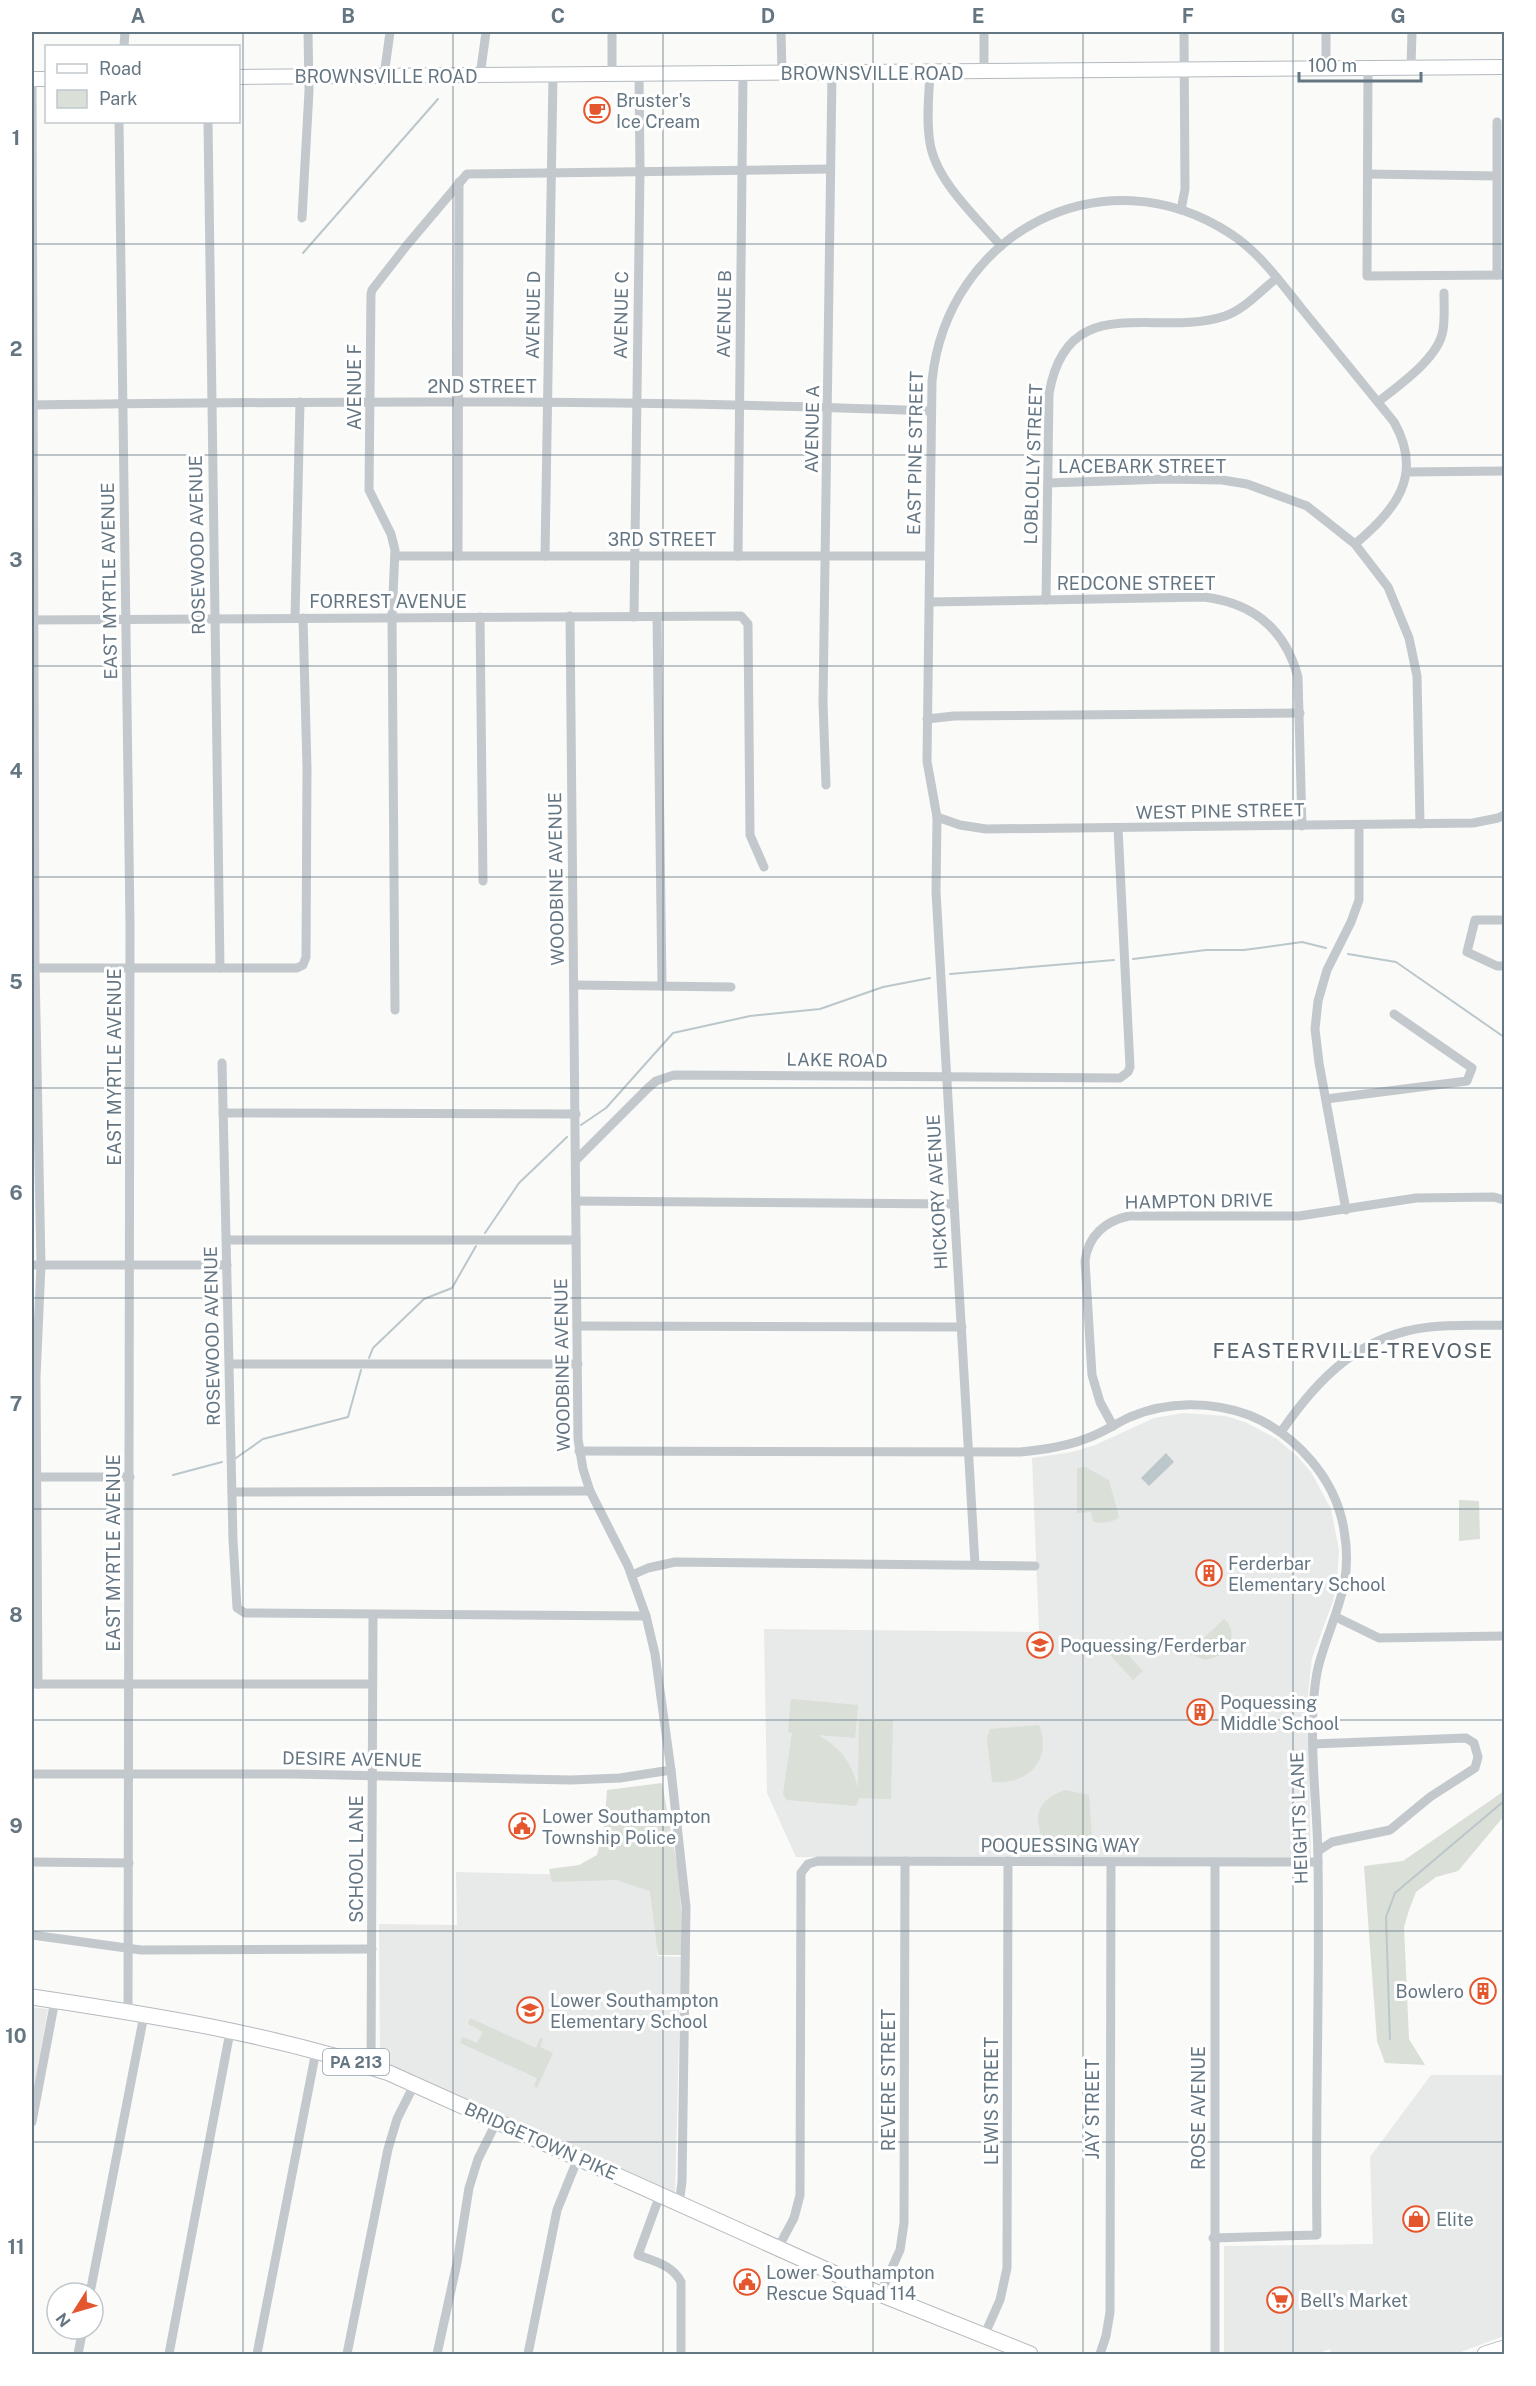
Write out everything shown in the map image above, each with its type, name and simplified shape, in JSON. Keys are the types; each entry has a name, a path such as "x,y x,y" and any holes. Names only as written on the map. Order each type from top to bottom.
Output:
{"main road":[{"name":"BRIDGETOWN PIKE","path":"32,1997 128,2012 230,2032 316,2051 371,2067 497,2121 880,2294 1030,2355"},
{"path":"1485,2355 1504,2348"}],"street":[{"path":"302,218 309,77 308,32"},
{"path":"384,76 390,32"},
{"path":"480,76 486,32"},
{"path":"612,32 612,75"},
{"path":"781,32 782,73"},
{"path":"984,32 984,72"},
{"path":"1181,210 1185,189 1184,32"},
{"path":"1326,32 1326,68"},
{"path":"1411,67 1412,32"},
{"name":"BROWNSVILLE ROAD","path":"240,78 1504,67"},
{"path":"1368,69 1367,276 1501,275 1497,122"},
{"path":"930,72 928,131 935,163 950,185 1001,246"},
{"name":"AVENUE A","path":"826,785 823,703 827,557 832,73"},
{"name":"AVENUE C","path":"634,617 640,170 639,74"},
{"name":"AVENUE B","path":"738,556 743,74"},
{"name":"AVENUE D","path":"545,556 553,75"},
{"path":"32,79 35,1684 372,1684"},
{"name":"EAST MYRTLE AVENUE","path":"119,123 130,969 128,2012"},
{"name":"ROSEWOOD AVENUE","path":"208,123 220,968"},
{"path":"458,556 459,182 464,176 473,172 830,169"},
{"path":"1368,174 1497,176"},
{"name":"AVENUE F","path":"395,1010 392,618 395,556 391,534 369,490 372,290 459,182"},
{"name":"EAST PINE STREET","path":"937,817 927,761 931,411 934,363 946,320 971,276 1001,246 1039,220 1084,204 1132,200 1181,210 1210,221 1240,240 1255,253 1378,402 1400,433 1407,472"},
{"name":"LOBLOLLY STREET","path":"1046,600 1051,382 1059,361 1072,342 1091,328 1107,324 1199,321 1225,317 1237,311 1277,278"},
{"path":"1378,402 1416,370 1435,348 1443,329 1444,292"},
{"path":"33,968 297,968 303,965 306,957 307,780 299,618 300,402"},
{"name":"2ND STREET","path":"32,405 300,402 548,403 829,407 931,411"},
{"path":"1355,544 1378,525 1393,507 1407,472 1504,471"},
{"name":"LACEBARK STREET","path":"1048,483 1167,479 1222,480 1247,484 1307,506 1355,544 1388,587 1409,638 1417,676 1420,824"},
{"name":"3RD STREET","path":"395,556 929,556"},
{"name":"REDCONE STREET","path":"930,602 1204,597 1230,601 1247,609 1275,631 1291,654 1298,676 1302,826"},
{"name":"WOODBINE AVENUE","path":"570,616 579,1451 590,1491 632,1575 646,1616 655,1654 671,1770 686,1907 682,2182 679,2204"},
{"name":"FORREST AVENUE","path":"33,620 741,616 748,624 750,835 764,867"},
{"path":"480,617 483,881"},
{"path":"657,617 662,986"},
{"path":"927,719 954,716 1300,713"},
{"name":"WEST PINE STREET","path":"937,817 960,825 986,829 1473,823 1504,815"},
{"name":"HICKORY AVENUE","path":"937,817 936,892 975,1564"},
{"path":"1346,1210 1316,1041 1317,1007 1327,970 1351,922 1359,900 1359,825"},
{"name":"LAKE ROAD","path":"576,1160 648,1088 666,1077 683,1075 1120,1078 1128,1072 1130,1067 1118,828"},
{"path":"1504,920 1475,920 1467,952 1497,966 1504,966"},
{"path":"574,985 731,987"},
{"path":"1326,1099 1467,1081 1472,1068 1394,1014"},
{"name":"ROSEWOOD AVENUE","path":"222,1063 235,1603 237,1608 245,1613 373,1615"},
{"path":"223,1113 576,1114"},
{"name":"HAMPTON DRIVE","path":"1113,1426 1095,1389 1090,1360 1085,1261 1089,1245 1101,1228 1110,1222 1129,1216 1299,1216 1416,1198 1494,1197 1504,1200"},
{"path":"576,1201 954,1204"},
{"path":"227,1240 576,1240"},
{"path":"36,1265 227,1265"},
{"path":"1281,1432 1316,1385 1333,1368 1361,1349 1401,1333 1431,1326 1504,1325"},
{"path":"577,1326 962,1327"},
{"path":"230,1364 578,1364"},
{"name":"HEIGHTS LANE","path":"579,1451 1020,1452 1061,1446 1086,1439 1139,1414 1160,1408 1192,1404 1214,1406 1246,1414 1281,1432 1302,1450 1317,1468 1334,1496 1342,1518 1347,1551 1346,1574 1336,1617 1318,1667 1313,1706 1318,1851 1317,2235 1213,2238"},
{"path":"34,1477 130,1477"},
{"path":"232,1492 590,1491"},
{"path":"632,1575 648,1568 675,1562 1035,1566"},
{"path":"373,1615 646,1616"},
{"name":"SCHOOL LANE","path":"371,2067 373,1615"},
{"path":"1336,1617 1379,1638 1504,1636"},
{"path":"1313,1744 1466,1738 1474,1743 1478,1757 1475,1768 1430,1797 1390,1830 1332,1842 1318,1851"},
{"name":"DESIRE AVENUE","path":"32,1774 579,1780 620,1778 671,1770"},
{"name":"POQUESSING WAY","path":"778,2248 794,2218 800,2195 801,1873 804,1868 818,1861 1318,1862"},
{"name":"REVERE STREET","path":"880,2294 900,2250 904,2223 905,1861"},
{"name":"LEWIS STREET","path":"984,2336 1000,2300 1007,2268 1008,1861"},
{"path":"32,1862 129,1863"},
{"name":"JAY STREET","path":"1100,2355 1110,2312 1111,1862"},
{"name":"ROSE AVENUE","path":"1215,1862 1213,2238 1215,2355"},
{"path":"32,1935 141,1950 372,1949"},
{"path":"32,2122 55,2000"},
{"path":"92,2281 144,2015"},
{"path":"169,2355 230,2032"},
{"path":"257,2355 316,2051"},
{"path":"347,2355 388,2149 397,2120 414,2085"},
{"path":"437,2355 457,2263 469,2188 478,2158 497,2121"},
{"path":"528,2355 557,2210 578,2158"},
{"path":"660,2195 638,2255 677,2272 681,2282 681,2355"}],"shaded area":[{"name":"Poquessing/Ferderbar","path":"1184,1413 1225,1416 1245,1422 1277,1439 1311,1472 1331,1509 1339,1550 1337,1582 1333,1601 1312,1658 1308,1694 1311,1859 796,1857 767,1793 764,1629 1039,1632 1032,1458 1072,1452 1095,1445 1154,1418"},
{"path":"1166,1453 1174,1462 1149,1486 1141,1478"},
{"name":"Lower Southampton Elementary School","path":"456,1872 658,1877 657,1956 681,1957 675,2197 380,2064 379,1924 457,1925"},
{"path":"32,2007 48,2009 33,2094 32,2093"},
{"path":"1431,2075 1504,2075 1504,2336 1455,2354 1332,2354 1330,2349 1316,2354 1224,2354 1224,2246 1373,2244 1370,2157"}],"green space":[{"path":"1085,1467 1109,1480 1119,1517 1117,1519 1093,1522 1091,1512 1077,1513 1077,1468"},
{"path":"1459,1500 1479,1501 1480,1539 1459,1541"},
{"path":"1224,1619 1230,1627 1232,1636 1224,1654 1205,1660 1188,1653"},
{"path":"1119,1645 1143,1671 1133,1680 1110,1655"},
{"path":"791,1699 858,1705 855,1738 818,1735 833,1745 844,1757 858,1788 859,1720 893,1720 891,1799 859,1798 856,1806 787,1800 783,1794 792,1733 788,1732"},
{"path":"1039,1725 1042,1750 1040,1760 1034,1768 1026,1775 1016,1779 992,1782 987,1739 990,1729"},
{"path":"662,1783 679,1874 681,1955 658,1955 650,1891 616,1880 552,1882 549,1869 579,1865 597,1855 604,1827 607,1790"},
{"path":"1065,1790 1089,1795 1092,1836 1086,1842 1044,1841 1041,1836 1038,1819 1041,1808 1048,1799"},
{"path":"1504,1791 1504,1816 1458,1871 1436,1877 1416,1892 1404,1927 1409,2039 1425,2065 1385,2063 1377,2041 1364,1866 1403,1861"},
{"path":"470,2018 536,2048 540,2038 543,2039 540,2047 553,2053 537,2088 534,2086 537,2078 460,2043 463,2037 477,2043 483,2032 468,2024"}],"waterway":[{"path":"303,253 438,99"},
{"path":"1133,959 1206,950 1244,950 1302,942 1326,948"},
{"path":"1348,954 1396,962 1504,1037"},
{"path":"950,974 1114,960"},
{"path":"581,1125 606,1108 673,1033 750,1016 820,1009 883,987 930,978"},
{"path":"485,1233 519,1183 567,1137"},
{"path":"369,1358 373,1348 424,1299 452,1288 476,1246"},
{"path":"236,1458 263,1439 348,1417 361,1370"},
{"path":"173,1475 222,1462"},
{"path":"1390,2039 1386,1917 1395,1893 1504,1801"}],"place":[{"name":"Bruster's Ice Cream","path":"597,110"},
{"name":"Ferderbar Elementary School","path":"1209,1573"},
{"name":"Poquessing/Ferderbar","path":"1040,1645"},
{"name":"Poquessing Middle School","path":"1200,1712"},
{"name":"Lower Southampton Township Police","path":"522,1826"},
{"name":"Bowlero","path":"1483,1991"},
{"name":"Lower Southampton Elementary School","path":"530,2010"},
{"name":"Elite","path":"1416,2219"},
{"name":"Lower Southampton Rescue Squad 114","path":"747,2282"},
{"name":"Bell's Market","path":"1280,2300"}],"district":[{"name":"FEASTERVILLE-TREVOSE","path":"1353,1350"}]}
